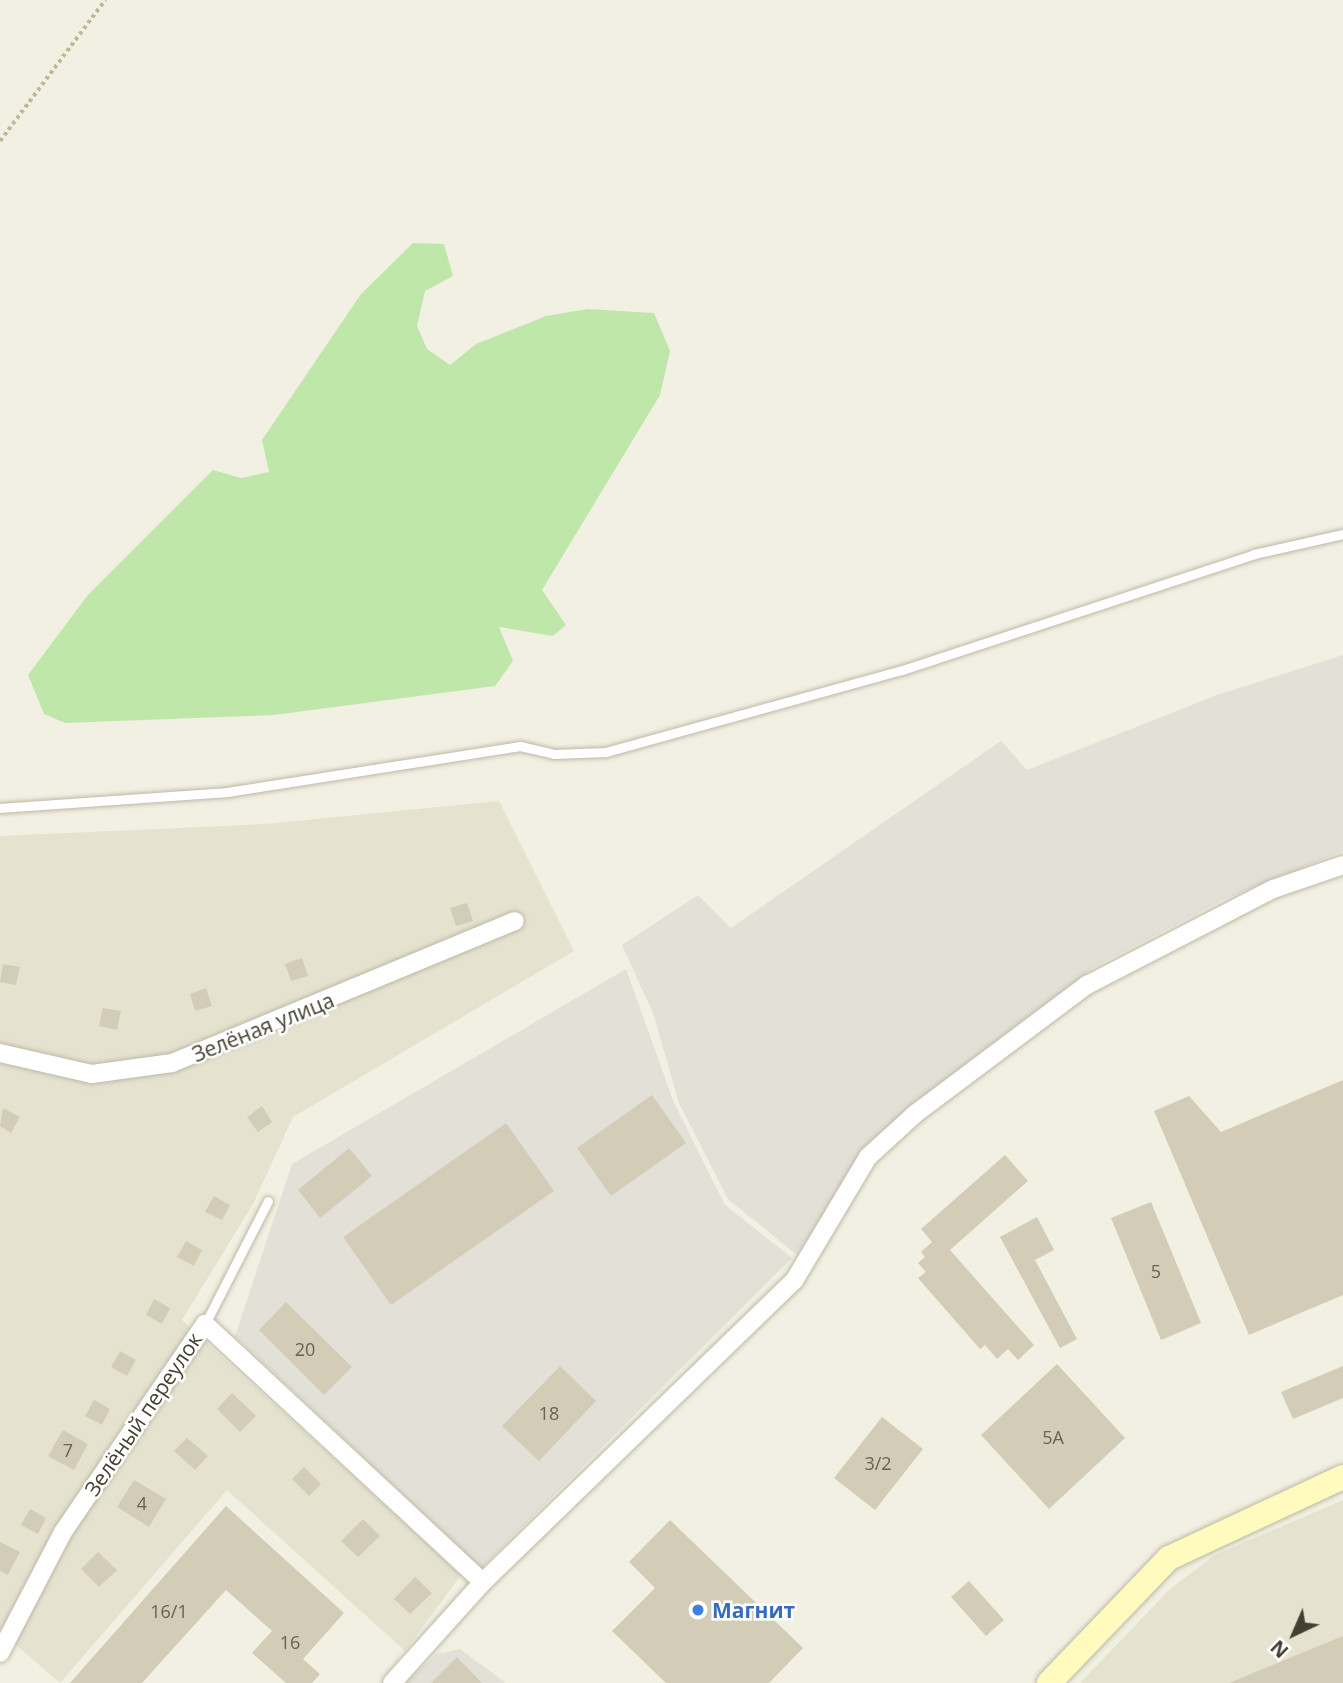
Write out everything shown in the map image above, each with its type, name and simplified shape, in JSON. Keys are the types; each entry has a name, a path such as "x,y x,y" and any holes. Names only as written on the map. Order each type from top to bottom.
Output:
{"street":[{"path":"392,1683 483,1582 794,1281 868,1157 915,1114 1087,985 1273,889 1343,865"},
{"name":"Зелёная улица","path":"0,1053 92,1074 172,1063 516,921"},
{"name":"Зелёный переулок","path":"0,1653 63,1532 205,1324 483,1582"},
{"path":"1049,1683 1169,1558 1343,1477"}],"lane":[{"path":"0,808 227,792 508,747 554,754 606,752 902,670 1254,554 1343,534"},
{"path":"205,1324 268,1201"}],"path":[{"path":"0,141 105,0"}],"shaded area":[{"path":"1343,655 1343,851 1225,899 1094,967 875,1138 797,1255 728,1199 679,1103 653,1013 622,945 698,895 731,928 1001,741 1027,770 1217,695"},
{"path":"499,801 574,951 293,1117 253,1204 182,1320 461,1575 405,1651 227,1490 60,1683 0,1631 0,836 265,824"},
{"path":"626,969 674,1103 725,1205 792,1258 481,1568 235,1336 292,1164"},
{"path":"1343,1500 1343,1683 1080,1683 1170,1589 1215,1555"},
{"path":"460,1649 506,1683 405,1683 436,1654"}],"green space":[{"path":"413,243 444,244 453,276 425,291 417,326 427,349 450,365 476,344 546,316 588,309 654,313 670,351 660,395 542,590 566,625 553,636 499,627 513,661 495,686 274,715 65,723 44,714 28,675 87,596 213,470 241,478 269,472 262,440 361,294"}],"building":[{"path":"467,903 473,921 456,926 450,908"},
{"path":"302,958 308,976 291,981 285,964"},
{"path":"3,964 20,967 16,985 0,982"},
{"path":"206,988 212,1006 195,1011 190,994"},
{"path":"103,1008 121,1011 117,1030 99,1026"},
{"path":"1343,1080 1343,1295 1249,1335 1154,1111 1189,1096 1221,1132"},
{"path":"652,1095 686,1143 611,1196 577,1148"},
{"path":"262,1106 272,1122 258,1132 247,1117"},
{"path":"3,1108 20,1117 11,1133 0,1126"},
{"path":"506,1123 554,1191 391,1305 343,1237"},
{"path":"349,1148 372,1176 320,1218 298,1190"},
{"path":"1005,1155 1028,1181 950,1250 1034,1345 1018,1360 1008,1349 997,1359 985,1345 980,1349 918,1278 926,1272 918,1263 925,1257 921,1252 932,1242 921,1229"},
{"path":"214,1196 230,1205 222,1220 205,1212"},
{"path":"1151,1202 1201,1323 1161,1340 1111,1218"},
{"path":"1037,1217 1054,1250 1035,1260 1077,1339 1060,1348 1000,1237"},
{"path":"186,1241 202,1250 194,1266 177,1257"},
{"path":"154,1299 170,1308 162,1324 146,1315"},
{"path":"286,1302 352,1367 324,1395 259,1330"},
{"path":"120,1351 136,1360 127,1376 111,1367"},
{"path":"1057,1364 1125,1438 1049,1509 981,1435"},
{"path":"560,1366 596,1401 539,1461 502,1426"},
{"path":"1343,1366 1343,1398 1293,1419 1281,1392"},
{"path":"232,1393 256,1416 240,1432 217,1409"},
{"path":"94,1400 110,1409 102,1425 85,1416"},
{"path":"882,1417 923,1449 875,1510 834,1478"},
{"path":"63,1430 88,1444 74,1470 48,1456"},
{"path":"187,1438 208,1456 195,1470 174,1451"},
{"path":"304,1467 321,1484 309,1496 292,1479"},
{"path":"134,1480 166,1499 149,1527 117,1507"},
{"path":"226,1506 344,1613 303,1659 320,1674 312,1683 286,1683 252,1653 272,1631 226,1590 142,1683 70,1683"},
{"path":"30,1509 46,1518 38,1534 21,1525"},
{"path":"363,1519 380,1536 358,1557 341,1541"},
{"name":"Магнит","path":"670,1520 803,1648 769,1683 666,1683 612,1631 655,1588 629,1562"},
{"path":"0,1542 20,1552 8,1575 0,1571"},
{"path":"98,1552 117,1570 99,1587 81,1569"},
{"path":"415,1577 432,1593 410,1614 394,1599"},
{"path":"969,1581 1004,1620 986,1636 951,1597"},
{"path":"1343,1636 1343,1683 1229,1683"},
{"path":"457,1657 482,1683 431,1683"}],"place":[{"name":"Магнит","path":"698,1610"}]}
